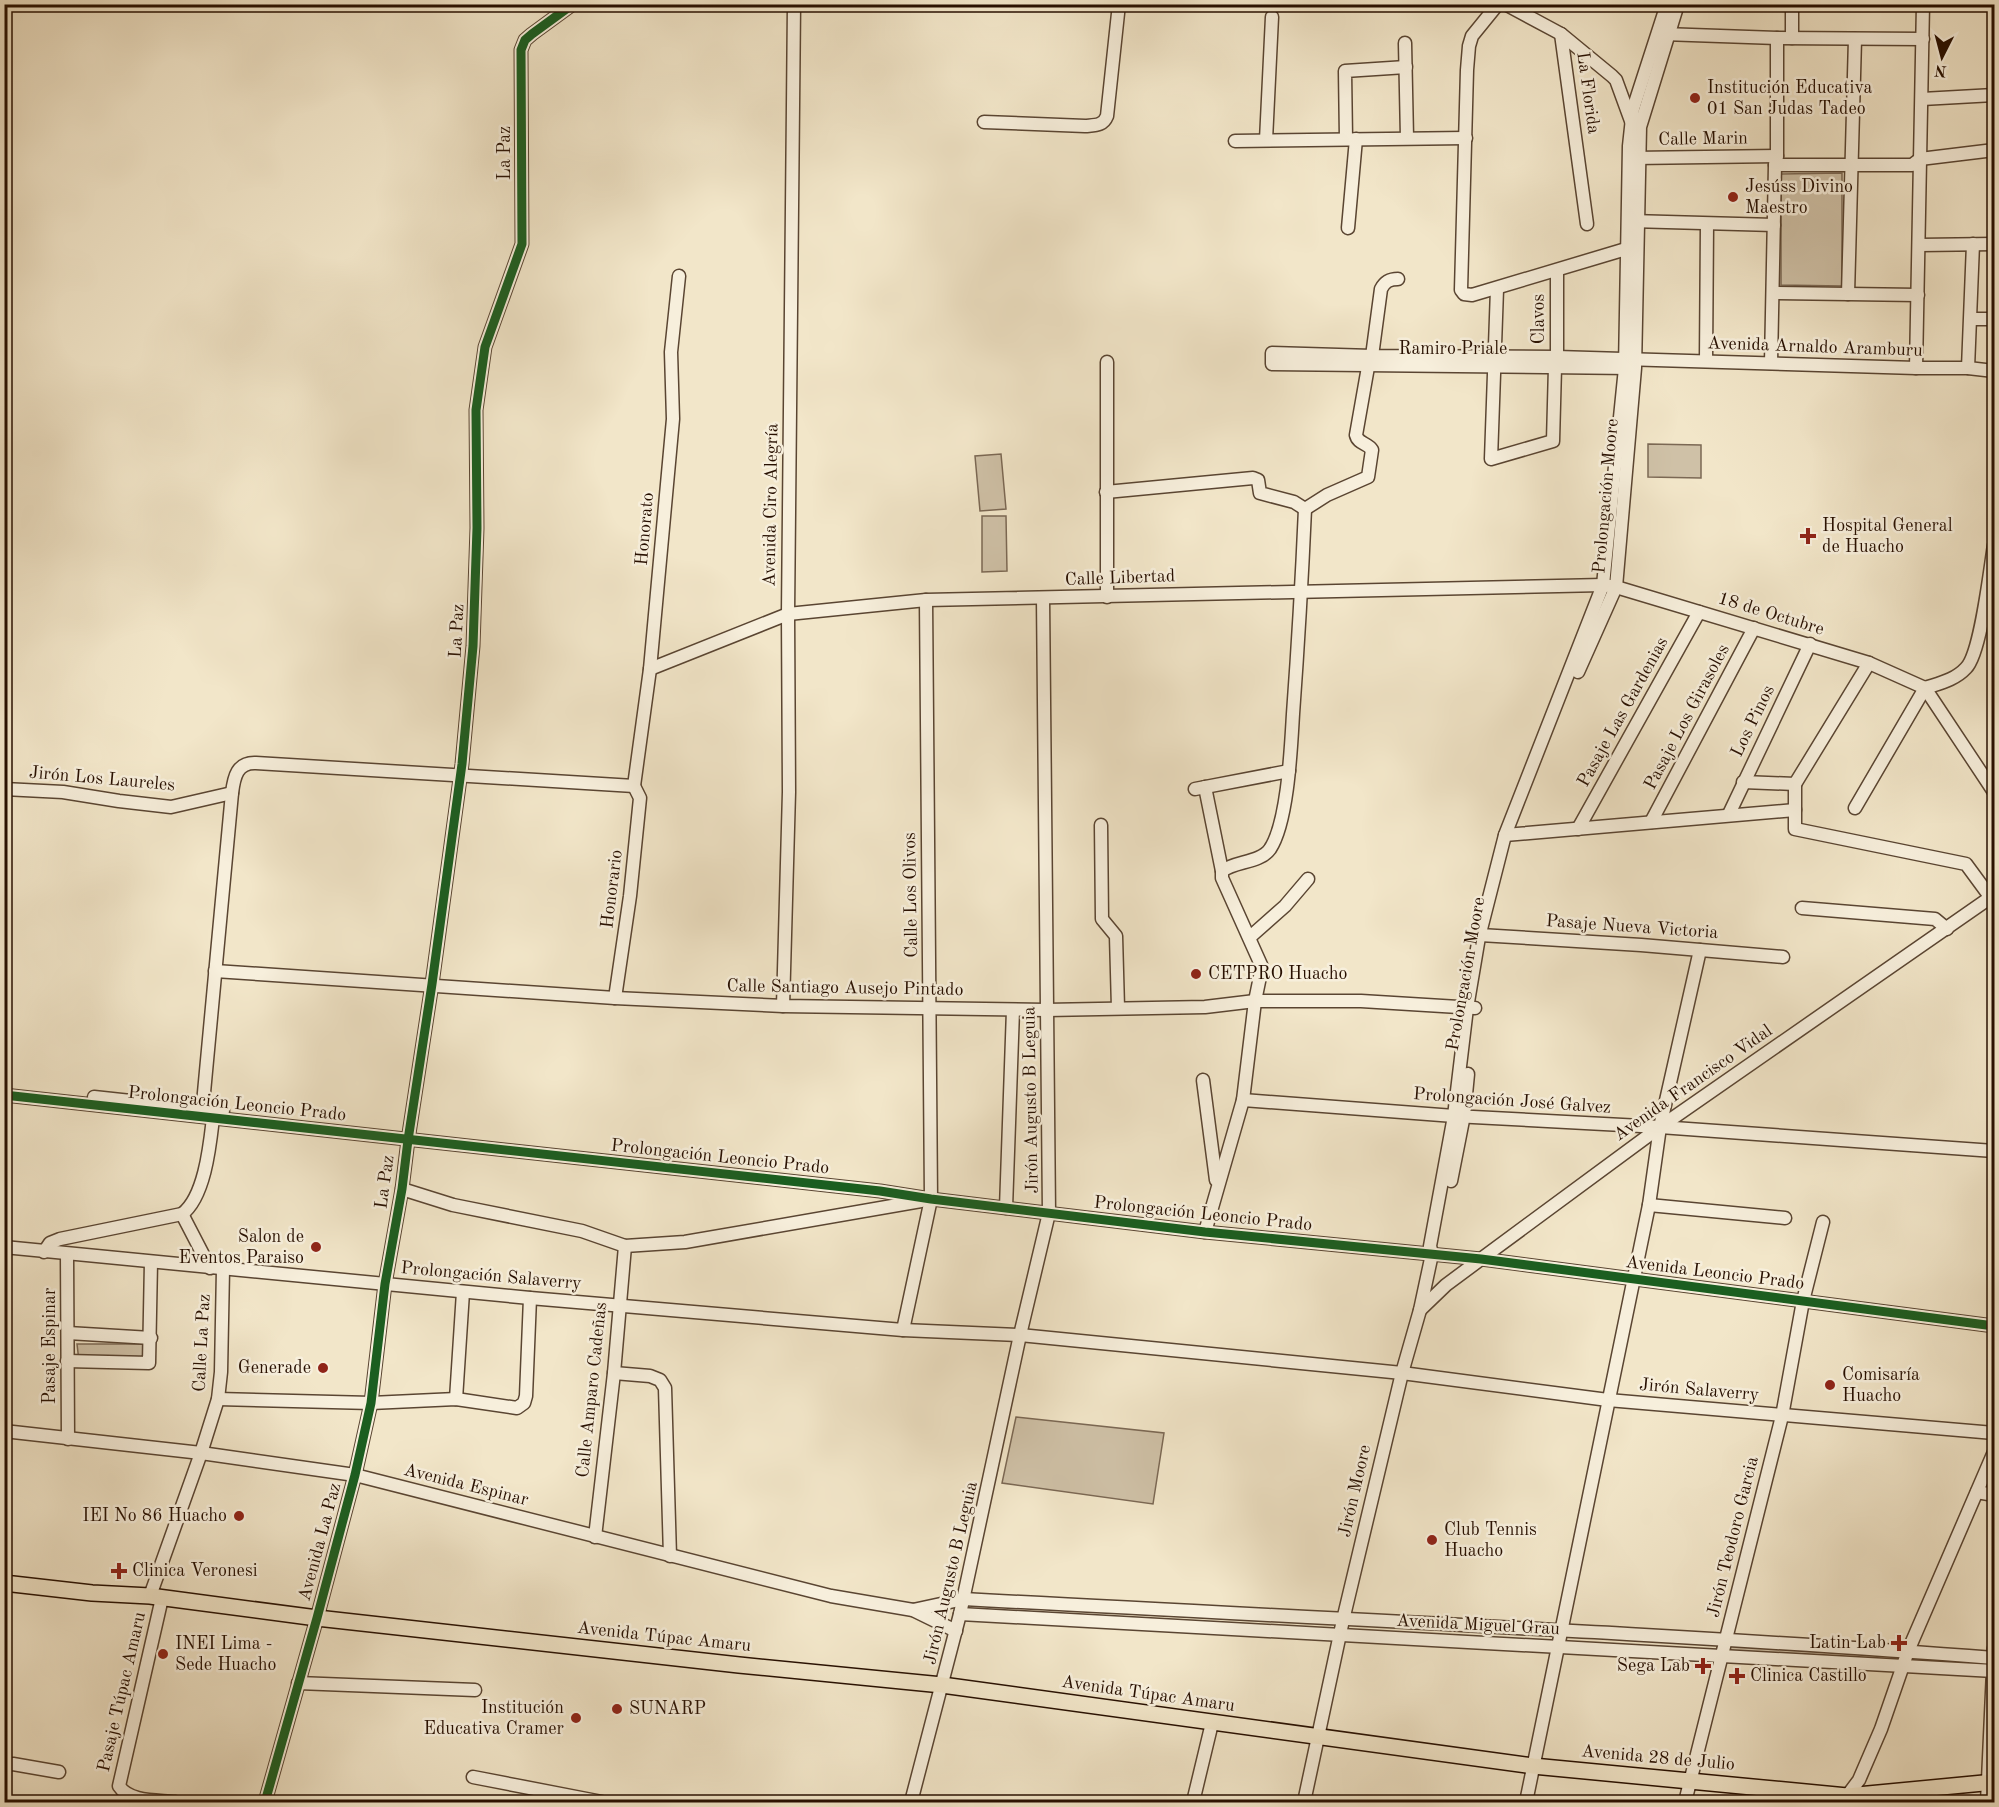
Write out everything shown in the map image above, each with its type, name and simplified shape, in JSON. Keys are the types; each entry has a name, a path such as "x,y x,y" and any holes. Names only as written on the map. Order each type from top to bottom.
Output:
{"main road":[{"name":"Avenida Túpac Amaru","path":"4,1583 92,1593 156,1597 317,1618 942,1685 1319,1738"},
{"name":"Avenida 28 de Julio","path":"1319,1738 1533,1766 1846,1799 1992,1782"}],"street":[{"name":"La Paz","path":"385,1284 402,1189 432,984 474,646 477,528 476,410 485,347 522,244 522,50 525,40 531,34 573,4"},
{"name":"Avenida Ciro Alegría","path":"783,1005 789,792 788,614 794,4"},
{"path":"984,122 1085,126 1105,121 1119,4"},
{"path":"1498,4 1472,36 1469,46 1461,290 1464,294 1472,295 1497,289 1626,249"},
{"path":"1505,4 1561,34 1616,80 1636,125"},
{"name":"Prolongación Moore","path":"1459,1116 1471,1008 1483,935 1509,834 1610,586 1630,364 1636,125 1663,34 1667,4"},
{"name":"Prolongación Moore","path":"1663,34 1678,4"},
{"path":"1792,4 1792,38"},
{"path":"1916,369 1923,4"},
{"path":"1266,140 1272,17"},
{"name":"La Florida","path":"1561,34 1587,224"},
{"path":"1663,34 1777,38 1923,39"},
{"path":"1772,363 1777,38"},
{"path":"1848,294 1855,39"},
{"path":"1405,43 1407,138"},
{"path":"1348,228 1351,139 1344,71 1406,67"},
{"path":"1922,99 1995,95"},
{"path":"1235,141 1466,138"},
{"name":"Calle Marin","path":"1634,158 1911,165 1920,159 1995,150"},
{"path":"1633,221 1774,225"},
{"name":"Prolongación Moore","path":"1630,364 1626,249 1633,221"},
{"path":"1706,362 1707,224"},
{"path":"1968,368 1973,244"},
{"path":"1920,246 1995,244"},
{"name":"Clavos","path":"1494,361 1491,459 1553,441 1557,270"},
{"name":"Honorato","path":"634,786 650,669 674,419 671,352 680,276"},
{"path":"1305,509 1327,495 1368,477 1372,450 1359,441 1356,435 1381,289 1384,283 1391,279 1398,279"},
{"path":"1494,361 1497,289"},
{"path":"1773,293 1918,295"},
{"path":"1971,319 1995,319"},
{"name":"Ramiro Priale","path":"1272,358 1370,362 1494,361 1630,364"},
{"path":"1107,362 1107,597"},
{"name":"Avenida Arnaldo Aramburu","path":"1630,364 1772,363 1916,369 1968,368 1995,371"},
{"path":"1106,492 1253,478 1258,480 1260,493 1294,502 1305,509"},
{"path":"1221,871 1263,856 1270,849 1280,824 1289,771 1302,591 1305,509"},
{"path":"1855,808 1925,688 1951,679 1968,667 1978,640 1995,545"},
{"name":"Calle Libertad","path":"650,669 788,614 926,600 1610,586"},
{"name":"18 de Octubre","path":"1610,586 1869,663 1925,688"},
{"name":"Jirón Augusto B Leguia","path":"911,1803 964,1599 1020,1335 1049,1213 1043,598"},
{"name":"Calle Los Olivos","path":"903,1330 931,1199 926,600"},
{"name":"Pasaje Las Gardenias","path":"1578,829 1699,612"},
{"name":"Pasaje Los Girasoles","path":"1652,822 1754,628"},
{"name":"Los Pinos","path":"1729,814 1810,644"},
{"path":"1869,663 1795,784 1795,829 1966,864 1993,896"},
{"path":"1925,688 1995,792"},
{"path":"44,1252 50,1243 60,1239 182,1214 192,1204 203,1174 210,1144 206,1114 215,971 232,793 236,772 243,766 252,763 634,786"},
{"path":"1205,1232 1243,1100 1255,1001 1262,967 1222,878 1200,788 1289,771"},
{"path":"1743,782 1795,784"},
{"name":"Honorario","path":"615,998 630,896 640,798 634,786"},
{"name":"Jirón Los Laureles","path":"4,789 63,792 171,807 232,793"},
{"path":"1509,834 1795,810"},
{"path":"1101,825 1102,919 1116,936 1118,1008"},
{"path":"1250,937 1285,906 1308,879"},
{"name":"Avenida Francisco Vidal","path":"1420,1310 1446,1285 1660,1127 1993,896"},
{"path":"1803,908 1935,919 1947,929"},
{"name":"Pasaje Nueva Victoria","path":"1483,935 1782,957"},
{"path":"1526,1803 1649,1205 1660,1127 1700,950"},
{"name":"Calle Santiago Ausejo Pintado","path":"215,971 615,998 783,1005 1046,1010 1205,1007 1255,1001 1361,1001 1471,1008"},
{"path":"1006,1208 1013,1010"},
{"path":"1203,1080 1217,1185"},
{"name":"Prolongación Leoncio Prado","path":"4,1087 206,1114"},
{"name":"Prolongación Leoncio Prado","path":"4,1095 408,1136 1205,1232 1432,1254"},
{"name":"Prolongación José Galvez","path":"1243,1100 1995,1150"},
{"name":"Jirón Moore","path":"1304,1803 1343,1620 1402,1373 1420,1310 1432,1254 1430,1246 1459,1116"},
{"name":"Prolongación Leoncio Prado","path":"402,1189 453,1205 582,1231 625,1246 685,1242 931,1199"},
{"path":"1649,1205 1785,1218"},
{"path":"182,1214 217,1268"},
{"name":"Jirón Teodoro Garcia","path":"1685,1803 1782,1416 1803,1301 1823,1222"},
{"name":"Calle Amparo Cadeñas","path":"595,1536 614,1373 625,1246"},
{"name":"Prolongación Salaverry","path":"4,1247 530,1298 903,1330 1020,1335"},
{"name":"Pasaje Espinar","path":"67,1254 68,1439"},
{"name":"Avenida Leoncio Prado","path":"1432,1254 1995,1326"},
{"path":"68,1361 148,1364 150,1362 151,1262"},
{"name":"Calle La Paz","path":"156,1597 218,1399 221,1372 217,1268"},
{"name":"Avenida La Paz","path":"265,1803 355,1475 371,1403 385,1284"},
{"path":"456,1399 463,1292"},
{"path":"218,1399 371,1403 456,1399 518,1407 524,1403 526,1396 530,1298"},
{"path":"68,1333 151,1338"},
{"name":"Jirón Salaverry","path":"1020,1335 1402,1373 1608,1400 1995,1433"},
{"path":"614,1373 650,1376 660,1380 665,1388 670,1556"},
{"name":"Avenida Espinar","path":"4,1431 355,1475 831,1596 912,1610 956,1631"},
{"path":"1846,1799 1859,1780 1881,1729 1908,1651 1995,1452"},
{"path":"1977,1492 1995,1495"},
{"name":"Pasaje Túpac Amaru","path":"156,1597 119,1786 123,1793 131,1797 175,1803"},
{"name":"Avenida Espinar","path":"912,1610 964,1599"},
{"name":"Avenida Miguel Grau","path":"964,1599 1994,1655"},
{"name":"Avenida Miguel Grau","path":"960,1614 1994,1671"},
{"path":"1987,1803 1992,1782 1994,1655"},
{"path":"298,1683 475,1690"},
{"path":"1193,1803 1212,1723"},
{"path":"4,1766 13,1764 59,1772"},
{"path":"472,1777 602,1803"}],"shaded area":[{"path":"1842,173 1842,286 1781,285 1781,174"},
{"path":"1648,444 1701,445 1701,478 1648,477"},
{"path":"1001,454 1006,509 980,511 975,456"},
{"path":"982,516 1006,516 1007,571 982,572"},
{"path":"77,1344 144,1344 145,1361 79,1361"},
{"path":"1016,1417 1164,1433 1153,1504 1002,1483"},
{"path":"1729,1643 1902,1652 1897,1663 1727,1654"}],"cycle path":[{"path":"265,1802 355,1475 371,1403 385,1284 402,1189 462,764 473,646 477,528 476,410 485,347 522,244 521,50 525,40 573,4"},
{"path":"4,1095 880,1191 1205,1232 1481,1259 1994,1326"}],"place":[{"name":"Institución Educativa 01 San Judas Tadeo","path":"1695,98"},
{"name":"Jesúss Divino Maestro","path":"1733,197"},
{"name":"Hospital General de Huacho","path":"1808,536"},
{"name":"CETPRO Huacho","path":"1196,974"},
{"name":"Salon de Eventos Paraiso","path":"316,1247"},
{"name":"Generade","path":"323,1368"},
{"name":"Comisaría Huacho","path":"1830,1385"},
{"name":"IEI No 86 Huacho","path":"239,1516"},
{"name":"Club Tennis Huacho","path":"1432,1540"},
{"name":"Clinica Veronesi","path":"119,1571"},
{"name":"Latin Lab","path":"1899,1643"},
{"name":"INEI Lima - Sede Huacho","path":"163,1654"},
{"name":"Sega Lab","path":"1703,1666"},
{"name":"Clinica Castillo","path":"1737,1676"},
{"name":"SUNARP","path":"617,1709"},
{"name":"Institución Educativa Cramer","path":"576,1718"}]}
